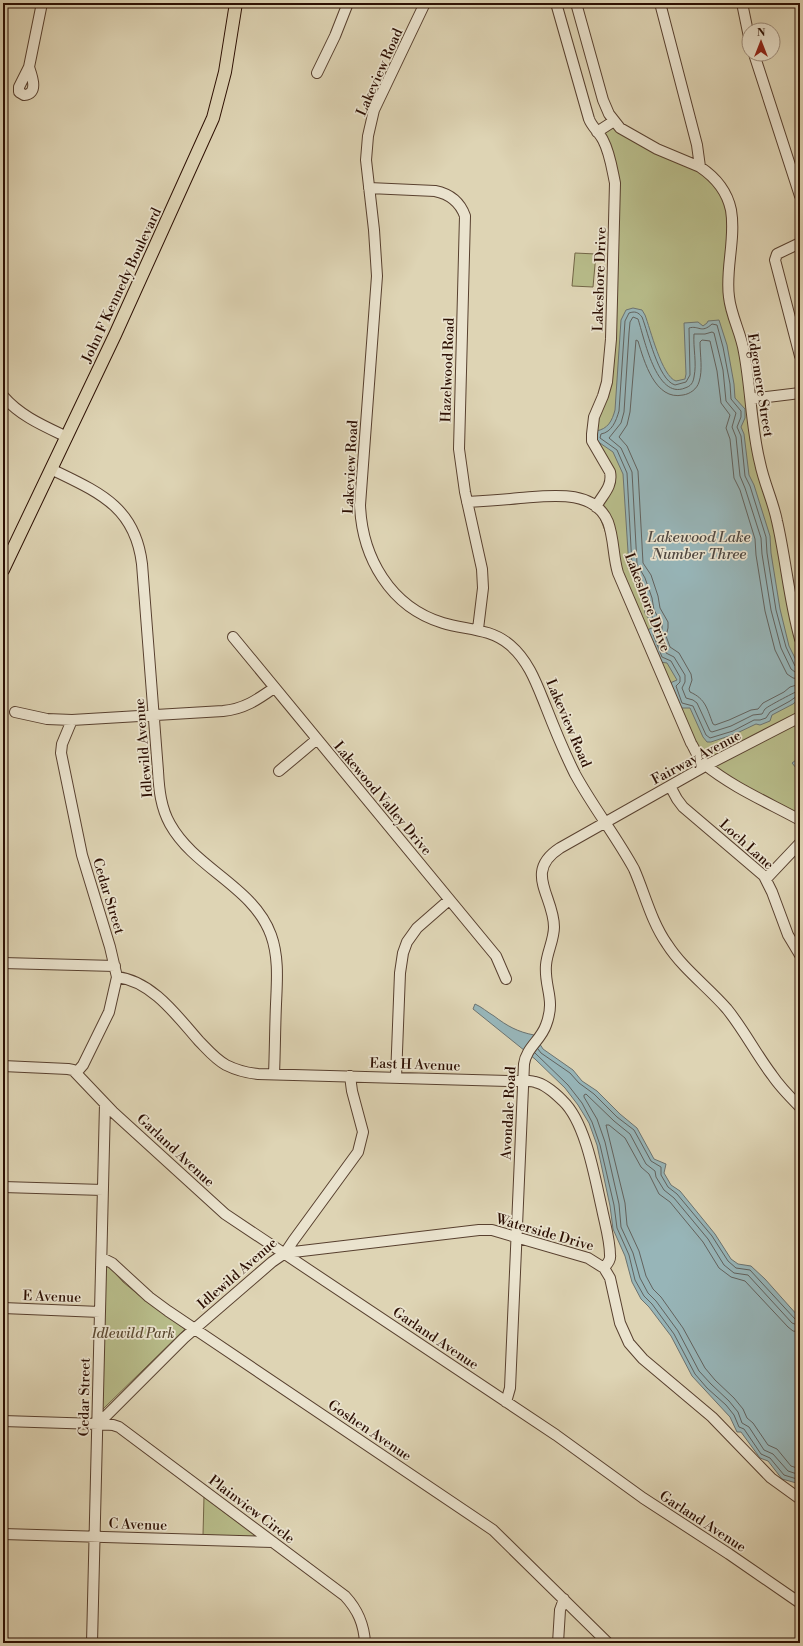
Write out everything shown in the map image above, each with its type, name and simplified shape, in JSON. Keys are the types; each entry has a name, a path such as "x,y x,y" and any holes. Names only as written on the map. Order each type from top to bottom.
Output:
{"main road":[{"name":"John F Kennedy Boulevard","path":"3,570 116,335 213,118 225,72 236,3"}],"street":[{"path":"30,67 42,3"},
{"path":"317,74 336,36 348,3"},
{"name":"Lakeview Road","path":"425,3 374,110 366,150 377,276 360,505 362,530 367,548 385,582 406,604 426,616 442,622 478,629 499,638 509,644 522,657 533,675 574,772 634,869 653,918 667,945 681,963 716,996 728,1010 771,1074 785,1092 800,1107"},
{"name":"Lakeshore Drive","path":"556,3 589,119 603,139 615,183 616,198 611,340 607,382 592,426 592,441 610,472 611,477 610,486 596,507 607,521 618,573 700,759 709,769 727,782 800,820"},
{"path":"576,3 603,100 614,121 620,128 657,149 700,167"},
{"path":"660,3 697,145 700,167"},
{"path":"742,3 746,22"},
{"path":"757,62 800,196"},
{"path":"597,132 614,121"},
{"name":"Edgemere Street","path":"700,167 711,174 720,185 731,209 732,239 729,294 731,310 744,352 760,463 777,517 793,610 800,639"},
{"name":"Hazelwood Road","path":"369,188 442,192 457,202 465,216 459,449 467,502 484,581 478,629"},
{"path":"800,242 777,254 775,260 800,356"},
{"path":"751,399 800,393"},
{"path":"3,396 15,408 30,418 66,437"},
{"name":"Idlewild Avenue","path":"51,469 92,489 105,498 119,510 134,534 142,564 160,792 164,808 177,835 193,853 231,885 257,910 271,935 276,959 277,976 274,1074"},
{"path":"467,502 563,496 586,501 596,507"},
{"name":"Lakewood Valley Drive","path":"233,637 316,740 496,956 506,979"},
{"path":"15,712 47,718 72,720 234,710 254,702 274,688"},
{"name":"Fairway Avenue","path":"605,822 707,765 800,717"},
{"name":"Cedar Street","path":"72,720 62,744 61,752 82,855 117,977 109,1012 83,1065 76,1073"},
{"path":"279,770 316,740"},
{"name":"Loch Lane","path":"670,786 683,807 756,868 766,880 788,935 800,956"},
{"name":"Avondale Road","path":"506,1402 510,1388 523,1082 526,1054 546,1027 551,1002 546,966 554,928 552,909 543,890 541,879 542,870 544,864 553,852 605,822"},
{"path":"766,880 800,843"},
{"path":"396,1078 400,973 403,953 417,928 449,900"},
{"path":"3,963 115,966"},
{"name":"East H Avenue","path":"117,977 135,981 152,992 211,1053 222,1062 236,1069 252,1073 536,1082 541,1084 559,1097 569,1108 580,1129 587,1148 610,1255 604,1268"},
{"path":"3,1066 68,1069 76,1073"},
{"name":"Garland Avenue","path":"76,1073 105,1104 225,1214 556,1435 643,1498 735,1558 800,1603"},
{"name":"Idlewild Avenue","path":"98,1424 194,1329 272,1262 285,1253 358,1152 363,1132 352,1090 350,1076"},
{"name":"Cedar Street","path":"92,1643 105,1104"},
{"path":"3,1187 103,1190"},
{"name":"Waterside Drive","path":"285,1253 479,1230 492,1230 588,1258 604,1268 610,1278 620,1323 629,1343 644,1360 712,1417 771,1478 800,1499"},
{"name":"Goshen Avenue","path":"102,1258 112,1263 149,1297 194,1329 484,1523 505,1540 608,1643"},
{"name":"E Avenue","path":"3,1308 100,1312"},
{"name":"Plainview Circle","path":"3,1421 114,1424 119,1427 326,1582 352,1604 361,1621 365,1643"},
{"name":"C Avenue","path":"3,1534 273,1542"},
{"path":"558,1643 560,1610 564,1599"}],"green space":[{"path":"614,121 687,162 725,192 732,239 729,294 800,635 800,821 705,765 613,552 596,507 610,486 595,434 603,396 615,183 597,132"},
{"path":"575,253 596,254 593,287 572,286"},
{"name":"Idlewild Park","path":"102,1258 123,1282 185,1329 101,1411"},
{"path":"204,1496 255,1534 255,1537 203,1535"}],"water":[{"name":"Lakewood Lake Number Three","path":"633,308 642,310 645,315 661,362 671,378 676,381 685,379 686,374 684,323 698,322 703,326 708,321 719,320 727,345 735,398 745,409 745,418 741,427 744,434 749,475 754,485 770,536 771,553 780,609 789,646 800,668 800,698 793,704 772,715 770,721 760,725 756,724 735,734 711,742 707,742 703,737 690,708 680,708 670,683 677,680 667,663 660,662 647,630 654,627 645,613 644,600 637,581 629,567 623,474 613,452 597,441 596,431 609,424 615,410 621,320 626,310"},
{"path":"800,757 800,770 797,769 792,763"},
{"path":"475,1004 503,1023 534,1035 543,1049 573,1070 582,1081 597,1091 620,1114 637,1128 654,1159 666,1164 664,1173 671,1185 680,1191 715,1234 731,1259 738,1264 751,1266 765,1279 798,1316 800,1321 800,1484 782,1479 768,1461 760,1458 741,1432 737,1432 730,1417 692,1376 671,1336 641,1299 632,1282 625,1256 613,1229 610,1206 597,1145 589,1123 565,1088 535,1059 473,1009"}]}
